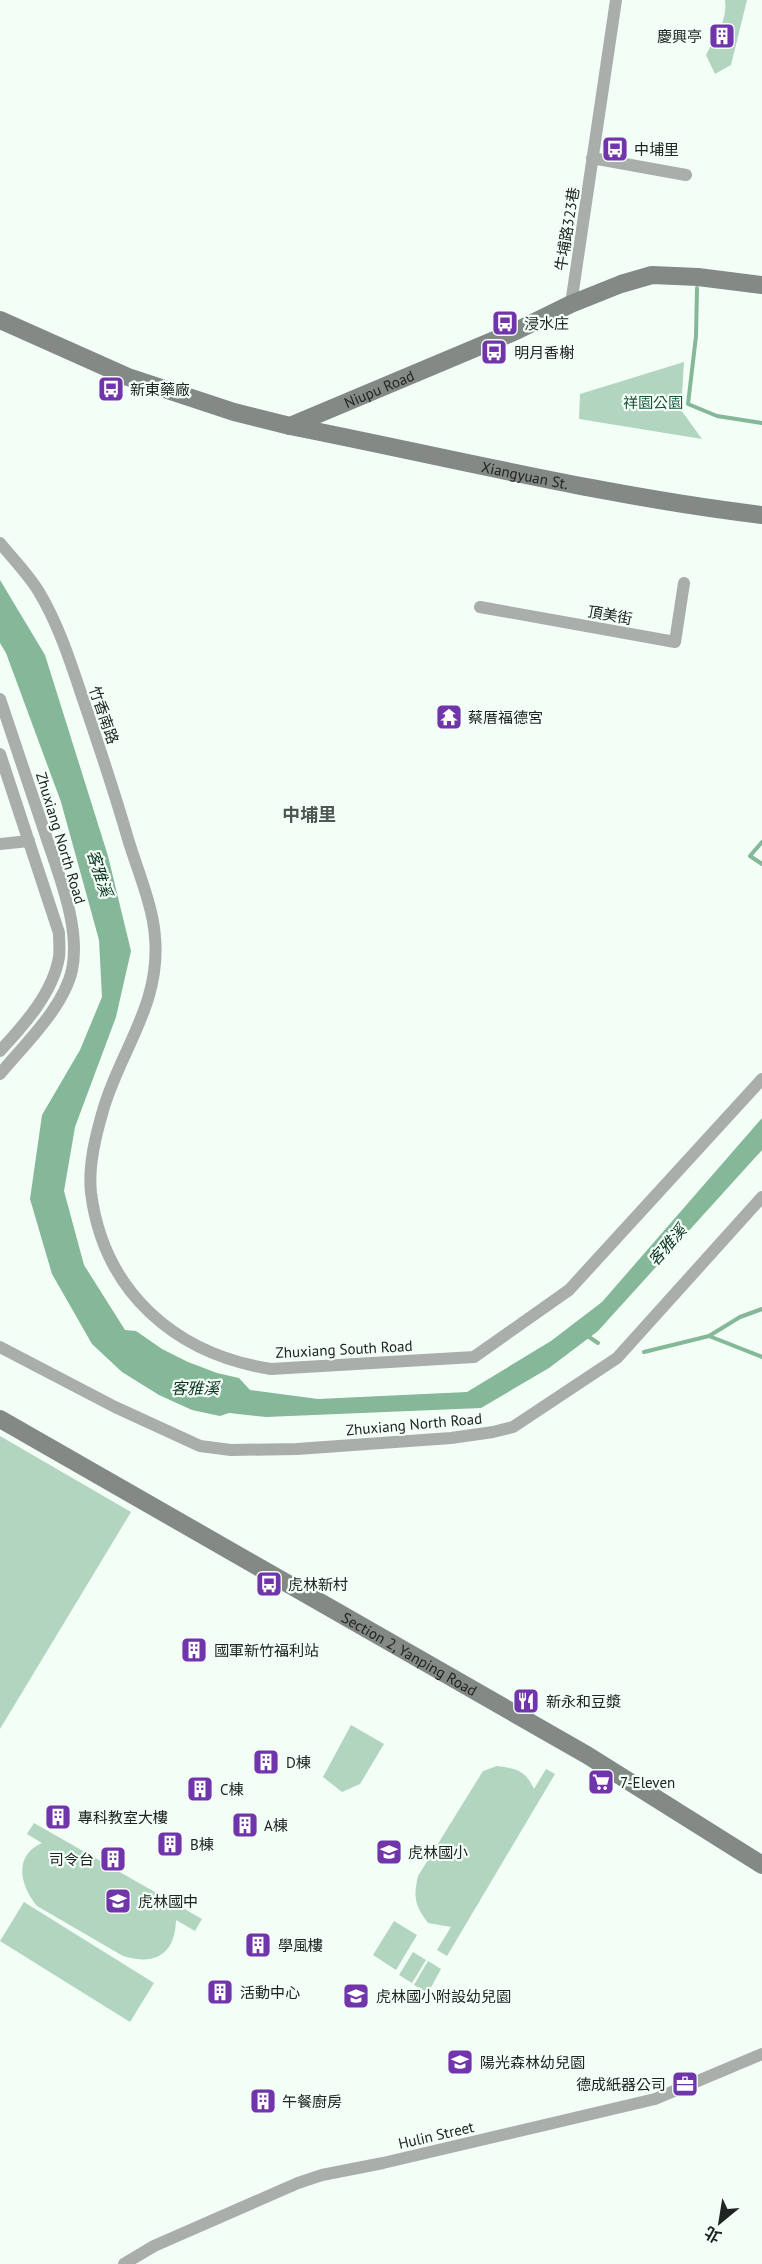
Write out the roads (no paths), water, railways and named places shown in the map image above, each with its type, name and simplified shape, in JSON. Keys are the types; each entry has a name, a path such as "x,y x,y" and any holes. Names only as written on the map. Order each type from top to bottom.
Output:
{"street":[{"name":"牛埔路323巷","path":"571,304 616,0"},
{"path":"592,158 686,175"},
{"name":"Niupu Road","path":"290,426 621,284 652,275 698,277 762,285"},
{"path":"0,320 128,377 234,412 290,426"},
{"path":"347,403 338,419 342,429 354,439"},
{"name":"Xiangyuan St.","path":"290,426 686,505 762,515"},
{"name":"Zhuxiang South Road","path":"0,543 39,591 64,643 116,796 150,912 155,936 149,1002 104,1106 91,1166 91,1192 97,1223 107,1251 125,1285 160,1322 185,1340 213,1354 242,1364 271,1369 474,1357 569,1290 762,1079"},
{"name":"頂美街","path":"480,607 675,642 684,583"},
{"name":"Zhuxiang North Road","path":"0,699 66,897 74,942 72,969 64,993 0,1074"},
{"path":"0,754 59,933 59,956 50,987 17,1033 0,1052"},
{"path":"0,844 29,841"},
{"name":"Zhuxiang North Road","path":"0,1347 115,1407 200,1446 231,1450 297,1449 451,1438 493,1432 513,1427 617,1358 762,1197"},
{"name":"Section 2, Yanping Road","path":"0,1419 587,1755 762,1865"},
{"name":"Hulin Street","path":"124,2264 154,2246 298,2183 322,2175 384,2163 655,2099 762,2054"}],"water":[{"name":"客雅溪","path":"0,580 45,655 108,856 131,951 116,1017 75,1127 64,1191 84,1265 125,1330 136,1331 162,1349 188,1362 217,1373 239,1378 250,1390 318,1399 467,1392 551,1341 602,1302 762,1118 762,1150 598,1331 549,1368 481,1408 266,1417 229,1413 220,1416 192,1410 159,1395 122,1372 92,1344 52,1274 30,1199 42,1115 80,1050 102,997 99,940 61,802 6,653 0,643"}],"waterway":[{"path":"697,288 696,336 688,404 717,416 762,423"},
{"path":"762,842 750,856 762,864"},
{"path":"709,1336 740,1317 762,1309"},
{"path":"586,1335 598,1343"},
{"path":"644,1352 709,1336 762,1357"}],"place":[{"name":"慶興亭","path":"722,36"},
{"name":"中埔里","path":"615,149"},
{"name":"浸水庄","path":"505,323"},
{"name":"明月香榭","path":"494,352"},
{"name":"新東藥廠","path":"111,389"},
{"name":"蔡厝福德宮","path":"449,717"},
{"name":"虎林新村","path":"269,1584"},
{"name":"國軍新竹福利站","path":"194,1650"},
{"name":"新永和豆漿","path":"526,1701"},
{"name":"D棟","path":"266,1762"},
{"name":"7-Eleven","path":"601,1782"},
{"name":"C棟","path":"200,1789"},
{"name":"專科教室大樓","path":"58,1817"},
{"name":"A棟","path":"245,1825"},
{"name":"B棟","path":"170,1844"},
{"name":"虎林國小","path":"389,1852"},
{"name":"司令台","path":"113,1859"},
{"name":"虎林國中","path":"118,1901"},
{"name":"學風樓","path":"258,1945"},
{"name":"活動中心","path":"220,1992"},
{"name":"虎林國小附設幼兒園","path":"356,1996"},
{"name":"陽光森林幼兒園","path":"460,2062"},
{"name":"德成紙器公司","path":"685,2084"},
{"name":"午餐廚房","path":"263,2101"}],"district":[{"name":"中埔里","path":"309,814"}],"park label":[{"name":"祥園公園","path":"653,402"}]}
